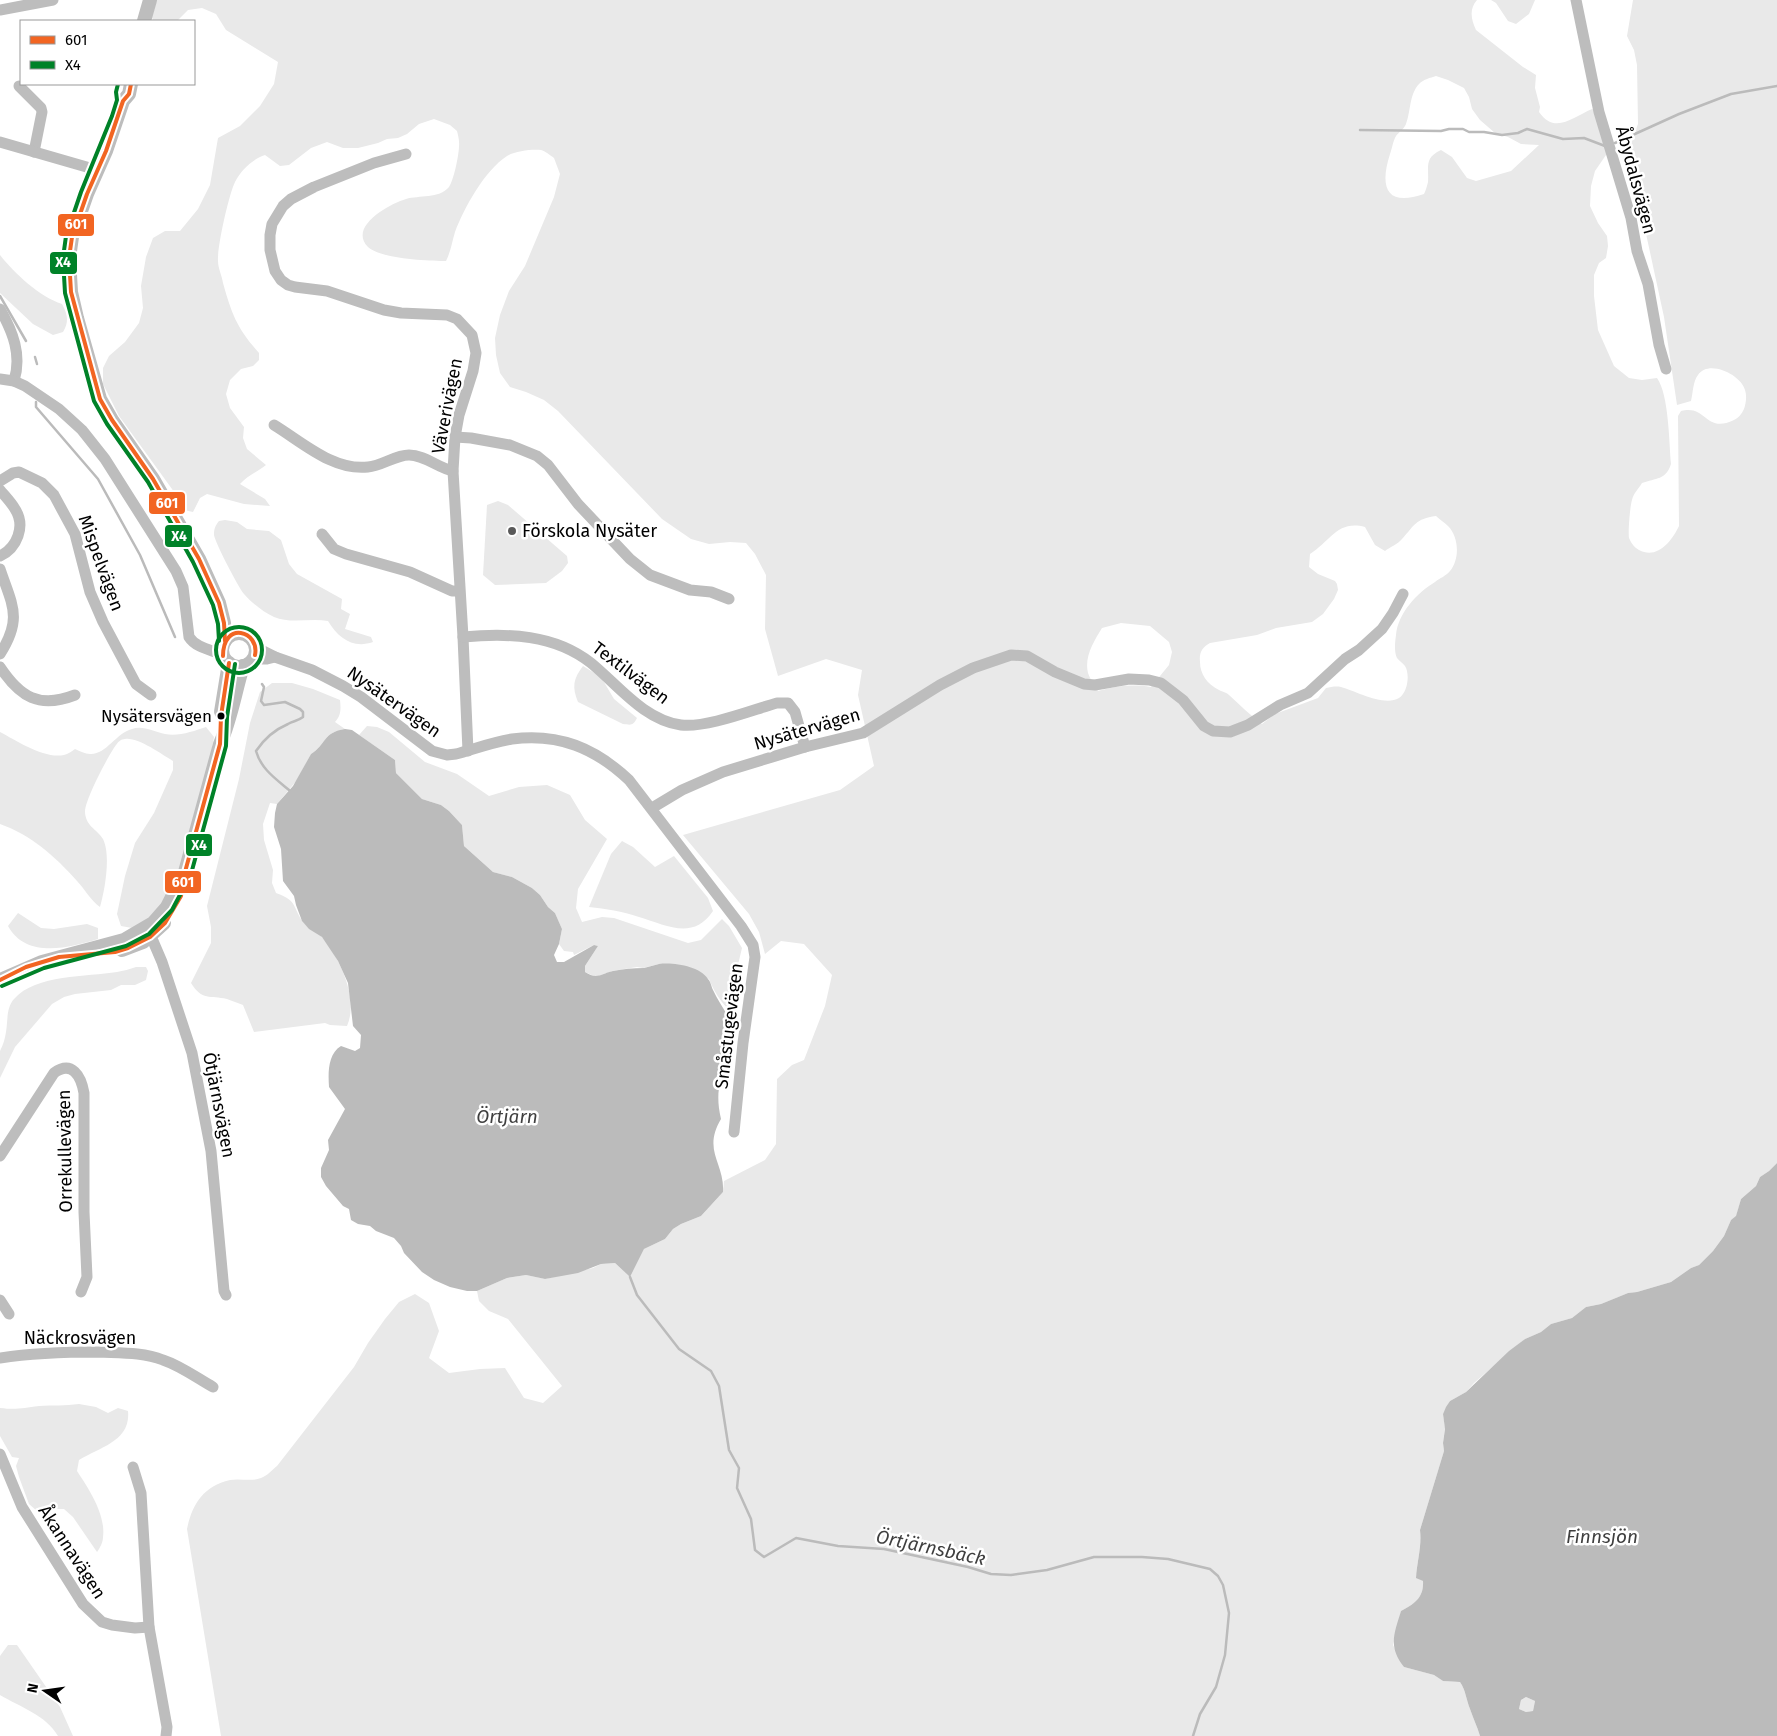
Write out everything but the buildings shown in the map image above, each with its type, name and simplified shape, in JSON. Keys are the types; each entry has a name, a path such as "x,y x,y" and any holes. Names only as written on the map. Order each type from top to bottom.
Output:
{"street":[{"path":"0,10 53,0"},
{"path":"138,20 143,0"},
{"path":"144,20 150,0"},
{"name":"Åbydalsvägen","path":"1576,0 1598,112 1631,218 1637,251 1648,284 1659,345 1666,369"},
{"path":"123,101 124,85"},
{"path":"131,85 129,94 123,101 106,151 78,217 70,251 69,274 71,292 100,399 112,420 153,479 199,559 219,603 224,623 236,653"},
{"path":"19,86 41,108 42,112 34,152"},
{"path":"0,142 97,170"},
{"name":"Väverivägen","path":"406,154 374,163 314,188 282,206 274,219 270,235 272,261 275,272 281,280 295,287 327,291 384,310 447,316 457,319 472,335 476,353 455,437 453,471 468,751"},
{"path":"0,309 8,325 17,355 18,366 14,381 0,379"},
{"name":"Nysätervägen","path":"14,381 39,395 70,419 91,440 105,459 176,571 184,594 189,637 196,644 204,648 275,657 312,670 361,697 432,751 446,755 510,740 529,738 562,741 577,746 611,764 629,780 652,808 702,780 805,747 863,733 940,685 973,668 1011,655 1027,656 1055,672 1084,684 1095,685 1129,679 1149,680 1160,684 1183,700 1204,726 1213,731 1230,732 1248,725 1280,705 1308,693 1345,659 1359,650 1382,629 1403,594"},
{"path":"274,425 313,452 329,460 368,467 409,455 428,460 453,471"},
{"path":"455,437 510,445 537,456 548,465 578,504 630,559 650,574 690,590 711,592 729,599"},
{"name":"Mispelvägen","path":"0,481 13,472 18,472 42,483 54,495 74,534 90,592 103,622 136,684 151,695"},
{"path":"0,490 15,508 20,525 17,540 13,546 0,556"},
{"path":"322,534 334,549 346,554 410,572 452,591 460,591"},
{"path":"0,569 11,600 14,618 10,635 0,654"},
{"path":"219,603 241,633 250,638 236,653"},
{"path":"0,980 26,967 59,957 115,952 128,948 165,923 174,910 182,891 185,872 220,744 221,716 236,653 232,634 241,633"},
{"name":"Textilvägen","path":"463,637 520,636 554,643 589,662 650,713 682,725 706,723 777,703 788,703 795,712 805,747"},
{"path":"0,667 10,682 22,692 35,699 52,702 61,701 75,695"},
{"name":"Småstugevägen","path":"652,808 741,926 752,945 755,957 743,1044 734,1132"},
{"name":"Ötjärnsvägen","path":"148,933 162,962 192,1053 212,1151 224,1291 226,1295"},
{"name":"Orrekullevägen","path":"0,1156 54,1073 68,1068 74,1071 82,1082 84,1093 84,1212 87,1277 81,1292"},
{"path":"0,1300 9,1314"},
{"name":"Näckrosvägen","path":"0,1358 59,1352 108,1352 146,1355 175,1365 213,1387"},
{"name":"Åkannavägen","path":"0,1454 22,1508 83,1604 102,1622 112,1626 149,1627"},
{"path":"133,1467 141,1493 149,1627 167,1727 166,1736"}],"shaded area":[{"path":"157,0 1477,0 1474,3 1472,14 1476,30 1536,75 1535,88 1540,107 1539,112 1545,119 1558,123 1571,120 1592,109 1600,112 1606,135 1606,155 1595,171 1591,186 1590,206 1607,236 1608,246 1606,258 1599,263 1594,275 1594,296 1598,330 1614,366 1629,378 1642,380 1657,378 1664,396 1668,419 1671,464 1669,469 1660,478 1642,483 1632,500 1631,508 1629,538 1639,550 1652,553 1668,543 1679,526 1678,416 1681,411 1696,411 1717,424 1724,423 1734,420 1741,414 1745,407 1746,397 1745,390 1738,379 1724,371 1709,368 1703,370 1696,378 1691,401 1677,405 1664,317 1629,155 1631,142 1638,124 1637,65 1634,50 1627,36 1633,0 1777,0 1777,1163 1760,1177 1756,1186 1741,1199 1736,1217 1731,1220 1724,1236 1699,1265 1691,1268 1671,1282 1628,1293 1601,1304 1586,1307 1572,1318 1551,1324 1541,1332 1525,1339 1466,1392 1450,1401 1443,1414 1445,1428 1444,1451 1420,1530 1420,1548 1416,1577 1423,1581 1422,1592 1414,1603 1401,1611 1393,1645 1404,1667 1434,1675 1443,1681 1460,1682 1480,1736 221,1736 187,1529 192,1512 200,1498 221,1483 230,1480 257,1479 265,1476 277,1466 354,1367 385,1319 399,1302 415,1294 429,1303 439,1331 429,1358 449,1373 505,1368 524,1398 543,1403 562,1386 508,1319 489,1311 479,1301 477,1291 507,1278 526,1275 545,1279 593,1268 601,1264 615,1263 630,1277 644,1249 665,1239 673,1229 681,1224 701,1216 723,1192 724,1181 765,1160 776,1144 777,1079 792,1065 804,1060 825,1006 832,975 804,944 781,941 765,954 759,932 749,914 683,835 840,790 874,766 858,695 862,670 826,659 778,676 765,629 766,575 755,554 746,543 709,544 691,539 662,519 558,411 544,400 510,387 500,373 495,338 500,315 509,291 525,266 554,197 560,174 554,158 543,151 528,150 510,154 491,170 476,190 464,212 455,232 446,261 394,257 374,251 368,247 363,239 363,232 373,217 390,206 406,199 440,193 449,187 455,172 459,146 457,131 450,125 434,119 419,124 407,134 398,138 387,139 358,148 343,148 327,142 311,148 289,165 280,166 265,155 256,159 244,169 235,182 230,197 221,233 218,264 233,313 245,336 259,353 259,360 253,366 241,369 230,380 226,394 230,408 244,427 243,438 247,449 266,465 240,484 265,499 270,506 244,504 207,494 200,498 193,512 184,510 172,489 119,416 103,384 103,368 109,356 125,342 139,323 143,308 141,286 146,257 153,238 165,231 180,231 198,209 210,185 218,138 240,126 260,106 274,84 278,62 226,30 216,14 202,8 188,10 178,20 153,20","holes":["1436,76 1464,88 1472,109 1480,120 1495,133 1521,144 1539,145 1511,171 1476,181 1467,178 1452,157 1441,150 1430,159 1428,182 1424,194 1402,198 1394,196 1389,192 1386,185 1387,166 1394,140 1408,119 1416,88 1423,81","1436,516 1452,531 1456,542 1457,554 1450,571 1415,598 1400,619 1396,635 1395,653 1407,669 1408,678 1404,692 1399,698 1386,701 1378,700 1341,687 1326,688 1318,698 1275,714 1262,724 1228,694 1215,688 1205,678 1201,671 1200,656 1203,648 1210,643 1257,635 1276,628 1312,622 1323,614 1334,599 1338,590 1337,584 1335,581 1318,574 1309,567 1310,554 1335,533 1348,526 1365,527 1375,545 1385,551 1400,541 1416,523","1121,623 1150,626 1169,642 1172,652 1169,665 1151,687 1124,686 1098,691 1088,673 1087,661 1090,649 1102,628"]},
{"path":"1491,0 1535,0 1529,14 1516,24 1508,21 1496,3"},
{"path":"0,255 28,284 45,296 62,304 67,318 63,332 53,335 33,324 0,293"},
{"name":"Förskola Nysäter","path":"498,501 508,505 567,556 568,563 562,571 546,583 495,585 483,575 487,505"},
{"path":"219,521 237,522 247,529 269,531 281,540 289,564 297,574 342,599 341,609 350,614 345,629 371,637 373,642 366,644 353,643 341,637 328,621 280,619 270,615 254,604 241,590 215,539 216,526"},
{"path":"583,666 601,677 614,699 637,718 633,724 623,724 578,702 574,683"},
{"path":"272,683 292,683 340,700 340,712 335,722 345,729 333,733 311,754 297,780 277,804 270,803 263,824 264,840 273,870 272,883 276,893 292,902 304,923 322,937 335,956 346,979 351,1004 347,1026 325,1023 254,1032 243,1005 227,999 203,995 191,983 211,943 211,927 207,906 239,779 250,723 260,692"},
{"path":"367,726 377,727 389,732 425,762 457,774 489,796 519,787 547,785 570,795 585,820 607,839 578,889 576,908 582,922 602,917 614,918 688,943 701,940 722,919 729,926 742,948 736,973 737,1018 728,1010 709,979 659,964 643,968 637,967 612,971 596,977 585,972 585,966 598,946 594,945 574,955 573,952 564,951 559,944 562,929 555,913 548,907 540,895 532,888 512,877 493,872 464,846 462,825 449,811 441,805 422,799 396,773 395,760 359,735"},
{"path":"206,727 214,737 205,785 183,863 168,899 147,920 132,928 121,926 117,914 125,876 135,843 154,813 173,770 173,761 143,743 124,739 116,745 98,777 85,811 89,824 103,839 107,854 104,891 100,907 69,872 42,847 22,834 0,824 0,732 39,752 56,756 65,755 75,749 86,754 96,753 106,748 126,731 136,728 175,735"},
{"path":"622,841 633,847 655,867 674,856 708,898 713,911 697,926 679,928 669,927 626,913 589,907 611,854"},
{"path":"18,913 41,928 54,929 87,924 98,928 98,939 62,948 37,947 26,943 16,936 8,926"},
{"path":"136,967 146,967 148,971 146,980 135,985 121,985 111,990 75,994 64,997 52,1004 15,1047 0,1078 0,1051 5,1037 8,1010 14,999 35,985 48,981 117,972"},
{"path":"79,1404 96,1407 108,1413 118,1408 128,1411 128,1421 125,1429 119,1436 105,1447 79,1460 77,1471 96,1503 102,1520 103,1539 97,1552 73,1517 64,1509 51,1509 44,1514 29,1504 16,1466 19,1458 12,1457 0,1436 0,1408 16,1409"},
{"path":"8,1645 17,1645 60,1707 73,1736 58,1736 47,1722 40,1717 0,1695 0,1656"},
{"path":"1526,1697 1535,1701 1533,1711 1526,1712 1519,1709 1521,1700"}],"water":[{"name":"Örtjärn","path":"345,729 352,730 395,760 396,773 422,799 441,805 449,811 462,825 464,846 493,872 512,877 532,888 540,895 548,907 555,913 562,929 559,944 554,955 557,962 564,962 594,945 598,946 585,966 585,972 593,976 617,970 644,968 659,964 679,964 693,968 709,980 732,1023 728,1055 719,1088 718,1102 721,1119 714,1140 714,1149 723,1182 723,1192 701,1216 681,1224 673,1229 665,1239 644,1249 630,1277 615,1263 601,1264 578,1273 545,1279 526,1275 507,1278 477,1291 450,1287 422,1272 404,1253 394,1238 376,1231 370,1226 358,1224 351,1220 349,1209 343,1206 321,1177 321,1168 329,1150 328,1140 345,1109 329,1087 331,1059 341,1046 355,1051 360,1048 361,1035 353,1026 348,983 338,961 322,937 309,929 302,921 294,896 283,881 281,849 274,827 277,804 293,786 311,754 333,733"},
{"name":"Finnsjön","path":"1777,1163 1777,1736 1480,1736 1460,1682 1443,1681 1434,1675 1404,1667 1394,1647 1401,1611 1414,1603 1422,1592 1423,1581 1416,1578 1420,1530 1444,1451 1445,1429 1443,1414 1446,1407 1450,1401 1466,1392 1509,1351 1551,1324 1572,1318 1586,1307 1601,1304 1628,1293 1671,1282 1691,1268 1699,1265 1724,1236 1731,1220 1736,1216 1741,1199 1756,1186 1760,1177","holes":["1526,1697 1535,1701 1533,1711 1526,1712 1519,1709 1521,1700"]}],"waterway":[{"path":"1615,143 1679,114 1731,94 1777,86"},
{"path":"1360,130 1441,131 1463,129 1469,132 1502,135 1518,133 1527,129 1563,139 1584,138 1605,146"},
{"path":"0,296 26,341"},
{"path":"35,357 37,364"},
{"path":"36,402 36,407 98,479 140,555 175,637"},
{"path":"262,684 264,687 261,701 264,705 285,702 303,712 303,717 274,732 256,751 265,768 289,790"},
{"name":"Örtjärnsbäck","path":"630,1277 637,1295 679,1349 711,1371 719,1386 729,1450 739,1468 737,1488 751,1519 755,1550 764,1557 796,1538 838,1546 884,1549 968,1567 991,1574 1011,1575 1047,1570 1094,1557 1168,1559 1210,1569 1218,1576 1223,1585 1229,1613 1225,1655 1216,1687 1200,1714 1193,1736"}],"transit line":[{"name":"X4","path":"118,85 117,100 112,116 81,192 66,236 63,258 65,293 94,401 107,424 148,482 193,562 213,605 218,624 219,641"},
{"name":"601","path":"131,85 129,94 123,101 106,151 87,194 72,237 69,258 71,292 100,399 112,420 153,479 199,559 219,603 224,623 225,641"},
{"name":"X4","path":"239,627 252,631 258,637 262,650 258,663 252,669 239,673 226,669 220,663 216,650 220,637 226,631 239,627"},
{"name":"601","path":"223,656 229,637 241,633 247,635 252,640 255,647 255,655"},
{"name":"601","path":"0,980 26,967 59,957 115,952 128,948 150,937 165,923 181,896 185,872 220,744 221,716 229,663"},
{"name":"X4","path":"2,986 44,968 126,946 149,934 172,910 191,874 226,746 227,717 235,664"}],"place":[{"name":"Förskola Nysäter","path":"512,531"},
{"name":"Nysätersvägen","path":"221,716"}]}
